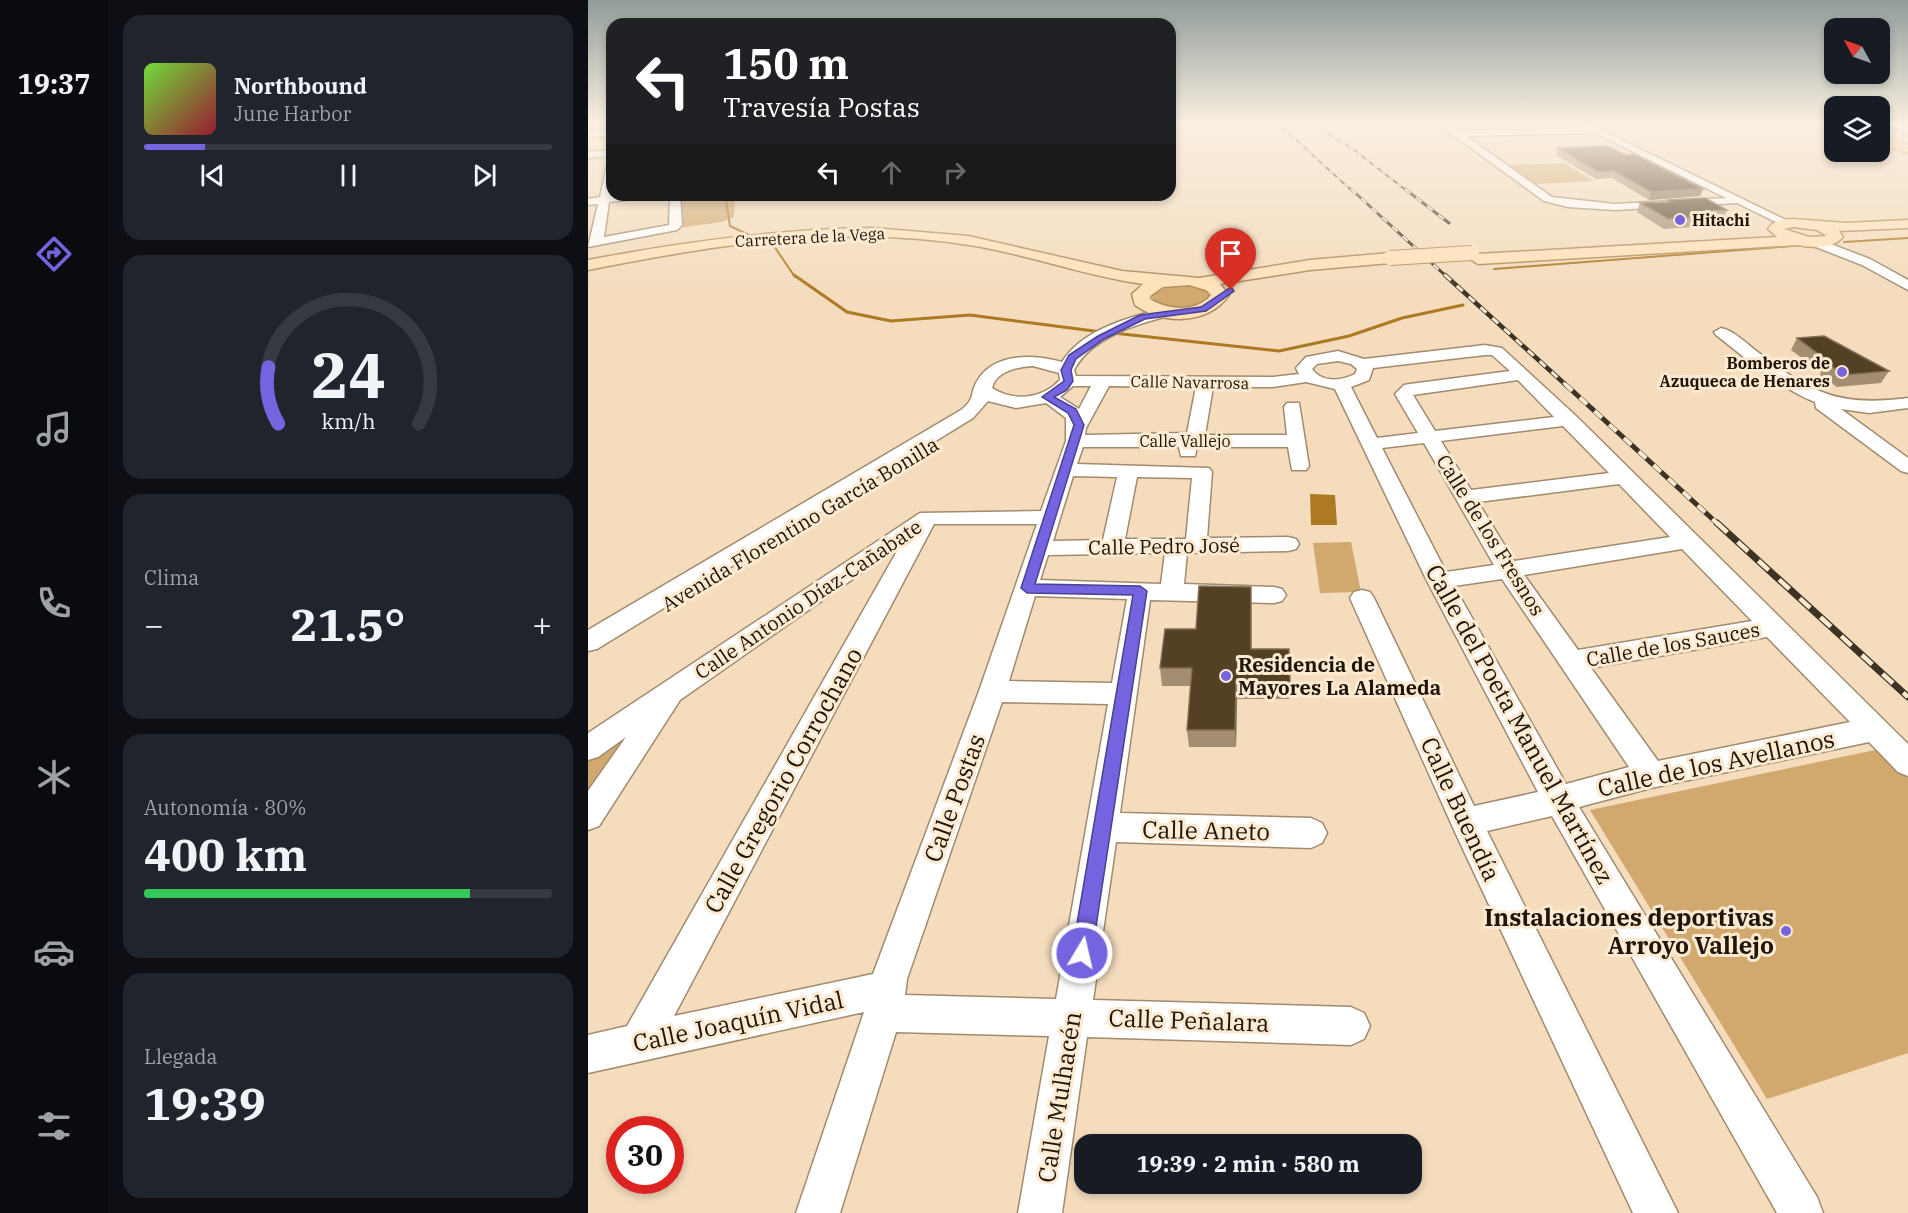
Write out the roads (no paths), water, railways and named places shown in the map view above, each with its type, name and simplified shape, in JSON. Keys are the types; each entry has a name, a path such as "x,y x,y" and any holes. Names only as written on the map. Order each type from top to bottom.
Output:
{"main road":[{"path":"1781,226 1784,235 1809,241"},
{"path":"1167,312 1203,309 1218,301 1231,290 1257,280 1393,261 1755,236 1770,233 1781,226 1908,226"},
{"path":"1814,226 1833,232 1833,239"},
{"path":"1475,256 1809,241 1833,239 1856,231 1908,226"},
{"name":"Carretera de la Vega","path":"588,267 705,244 816,234 887,233 953,238 1005,247 1126,277 1174,281 1202,282 1310,265 1393,261"},
{"path":"588,260 746,237 816,234"},
{"name":"Carretera de la Vega","path":"588,267 690,250 788,240 890,238 971,246 1117,282 1141,298 1149,308 1167,312"},
{"path":"588,276 695,253 788,240"},
{"path":"1141,298 1152,285 1174,281"},
{"path":"1202,282 1218,290 1220,296 1218,301"}],"street":[{"path":"1521,180 1548,199 1589,207 1736,200"},
{"path":"1696,180 1781,226"},
{"path":"606,186 592,242 673,228 676,225 675,201"},
{"path":"588,202 606,200"},
{"path":"1833,239 1849,256 1908,286"},
{"path":"1809,241 1888,273 1908,286"},
{"path":"1077,433 1072,411 1061,383 1042,361 1061,354 1130,314 1141,298"},
{"path":"985,391 992,397 1014,402 1061,383 1072,357 1101,337 1134,320 1167,312"},
{"path":"1721,332 1797,388 1816,398 1908,468"},
{"path":"1351,374 1338,356 1319,357 1307,363 1305,368 1310,377 1324,383 1351,374 1485,350 1496,351 1570,420 1908,763"},
{"name":"Avenida Florentino García Bonilla","path":"588,642 967,414 977,406 985,391 983,385 994,372 1018,363 1042,361"},
{"name":"Calle del Poeta Manuel Martínez","path":"1351,374 1371,444 1439,581 1559,801 1801,1213"},
{"name":"Calle de los Fresnos","path":"1523,374 1410,389 1404,394 1509,571 1651,775"},
{"name":"Calle Navarrosa","path":"1061,383 1273,382 1310,377"},
{"name":"Calle Postas","path":"818,1213 886,1001 1041,548 1077,433 1094,392 1104,381"},
{"path":"1065,470 1186,472 1188,441 1196,436 1204,382"},
{"path":"1816,398 1859,408 1908,404"},
{"name":"Avenida Florentino García Bonilla","path":"588,653 969,421 1014,402"},
{"path":"1293,407 1299,466"},
{"path":"1855,428 1854,414 1859,408"},
{"path":"1371,444 1431,439 1570,420"},
{"name":"Calle Vallejo","path":"1077,433 1188,441 1295,441"},
{"path":"1113,546 1128,472"},
{"name":"Calle Mulhacén","path":"1040,1213 1124,694 1156,591 1186,545 1202,472 1186,472"},
{"path":"1466,497 1626,477"},
{"name":"Calle Antonio Díaz-Cañabate","path":"588,748 927,518 1051,518"},
{"name":"Calle Gregorio Corrochano","path":"639,1043 927,518"},
{"path":"1439,581 1689,542"},
{"name":"Calle Pedro José","path":"1041,548 1288,544"},
{"path":"1027,588 1274,595"},
{"name":"Calle Buendía","path":"1362,598 1466,822 1656,1213"},
{"name":"Calle de los Sauces","path":"1572,661 1773,627"},
{"name":"Calle Antonio Díaz-Cañabate","path":"588,816 675,689"},
{"path":"992,691 1124,694"},
{"name":"Calle de los Avellanos","path":"1466,822 1559,801 1586,790 1651,775 1874,729"},
{"name":"Calle Aneto","path":"1102,827 1311,833"},
{"name":"Calle Joaquín Vidal","path":"588,1054 639,1043 886,1001"},
{"name":"Calle Peñalara","path":"886,1001 1072,1016 1351,1026"}],"waterway":[{"path":"726,201 730,226 749,235"},
{"path":"1844,242 1908,238"},
{"path":"1494,269 1805,245"},
{"path":"774,246 795,277"},
{"path":"794,275 847,312 891,321 970,315 1102,332"},
{"path":"1113,333 1279,351 1349,336 1402,318 1463,305"}],"railway":[{"path":"1340,180 1352,191"},
{"path":"1392,180 1407,191"},
{"path":"1351,189 1447,277"},
{"path":"1405,189 1449,223"},
{"path":"1445,275 1567,386"},
{"path":"1565,384 1719,525"},
{"path":"1717,523 1908,697"}],"place":[{"name":"Hitachi","path":"1680,220"},
{"name":"Bomberos de Azuqueca de Henares","path":"1842,372"},
{"name":"Residencia de Mayores La Alameda","path":"1226,676"},
{"name":"Instalaciones deportivas Arroyo Vallejo","path":"1786,931"}]}
